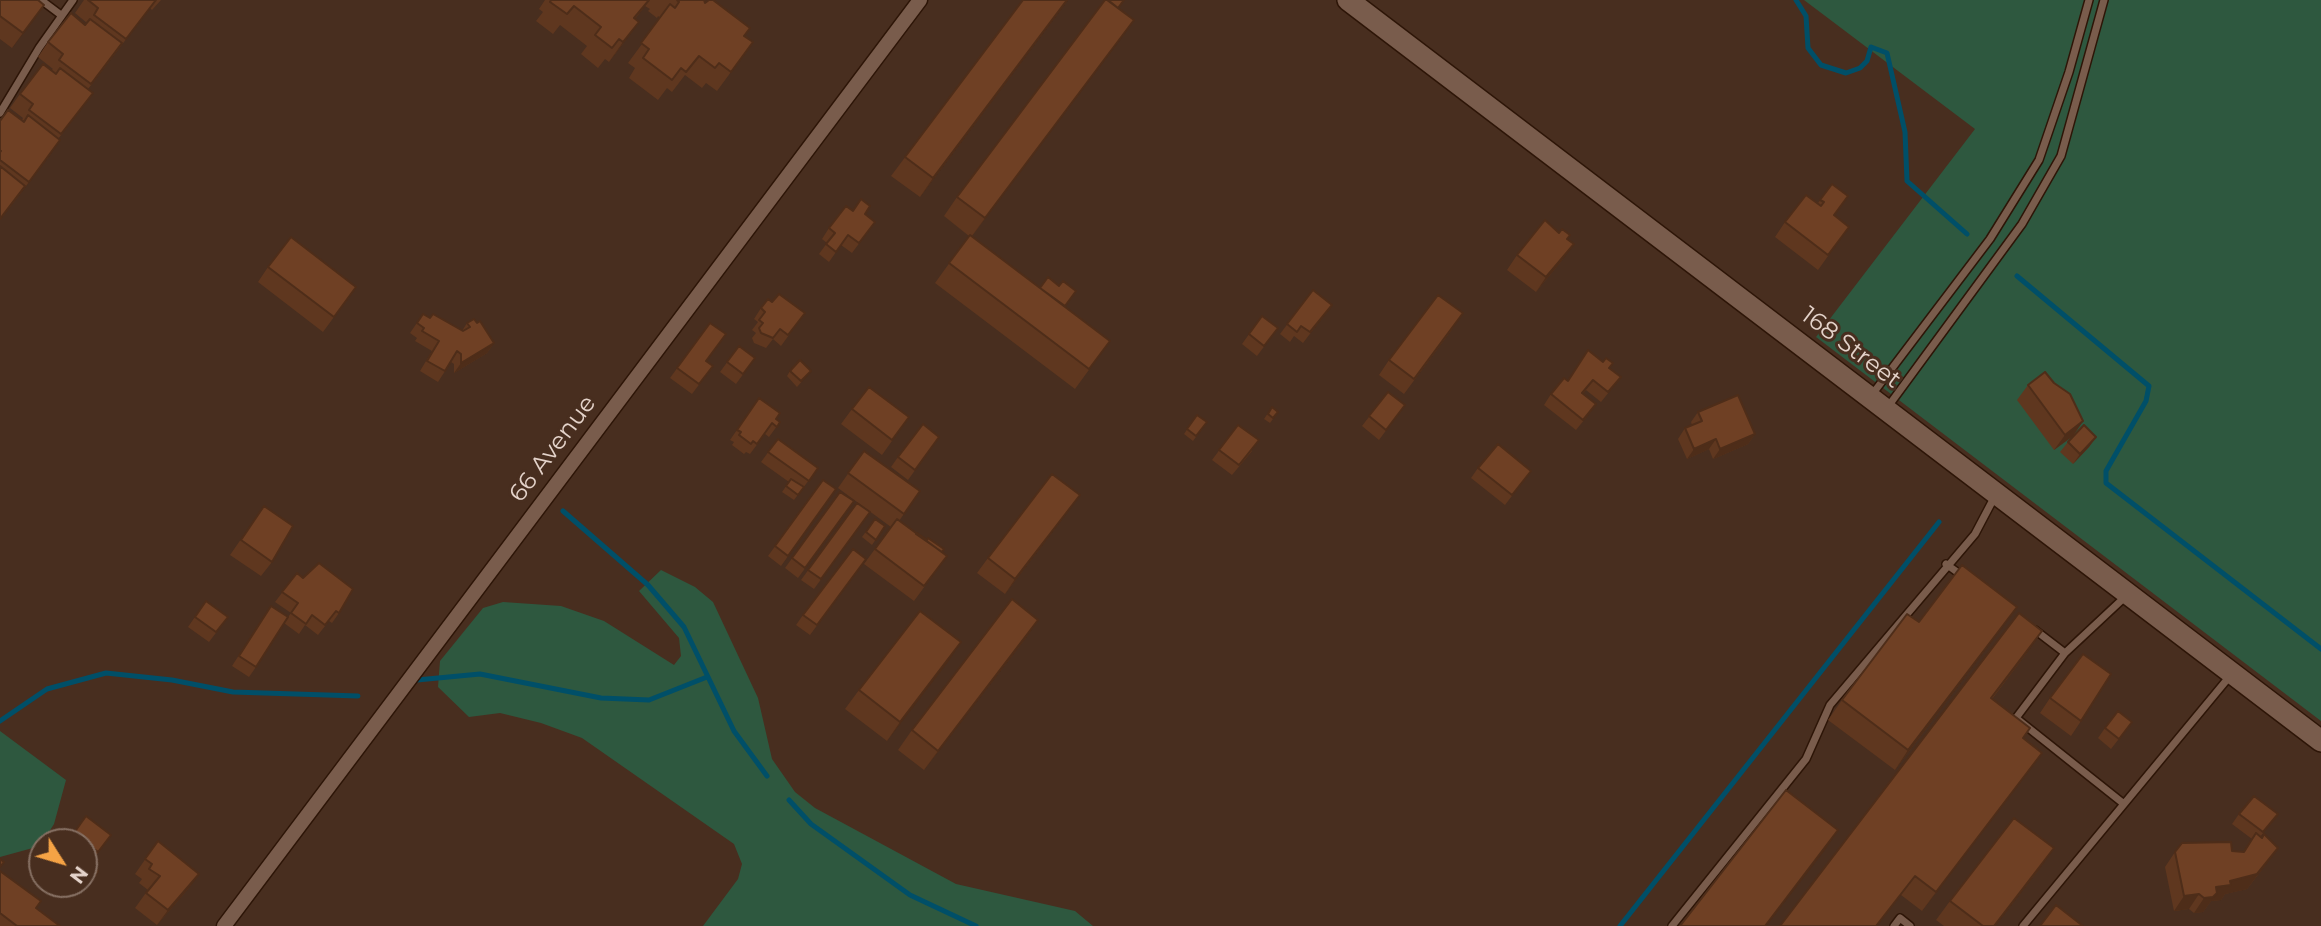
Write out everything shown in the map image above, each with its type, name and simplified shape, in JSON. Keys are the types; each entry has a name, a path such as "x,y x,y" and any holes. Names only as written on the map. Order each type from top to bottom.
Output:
{"main road":[{"name":"168 Street","path":"1348,0 2321,741"}],"street":[{"name":"66 Avenue","path":"224,926 920,0"}],"lane":[{"path":"41,0 61,15"},
{"path":"0,113 73,0"},
{"path":"1879,402 1990,239 2039,160 2069,72 2089,0"},
{"path":"1879,402 2022,225 2061,156 2104,0"},
{"path":"1672,926 1806,759 1830,705 1946,564 1975,534 1997,492"},
{"path":"1946,564 1968,580"},
{"path":"2124,804 2016,718 2065,653 2129,593"},
{"path":"2022,621 2065,653"},
{"path":"2023,926 2233,673"},
{"path":"1894,926 1900,918 1910,926"}],"green space":[{"path":"1804,0 2321,0 2321,721 1816,337 1975,129"},
{"path":"661,570 695,587 713,602 758,698 772,759 795,792 815,808 956,884 1075,911 1093,926 703,926 738,879 742,864 734,844 582,738 541,723 500,713 469,717 438,687 440,661 483,608 503,602 561,606 604,621 674,665 681,656 679,638 639,591"},
{"path":"0,731 66,780 51,828 28,828 28,849 0,857"}],"building":[{"path":"0,0 38,0 44,5 23,33 0,16"},
{"path":"88,0 156,0 126,39 94,15 98,8"},
{"path":"649,0 634,18 639,22 623,42 619,39 612,48 595,35 601,27 574,6 567,14 550,2"},
{"path":"677,0 704,0 705,3 713,0 750,28 744,36 753,42 731,72 719,63 715,68 699,56 686,72 681,68 672,80 643,58 649,49 641,43 670,4 675,8 679,2"},
{"path":"1023,0 1067,0 933,178 905,157"},
{"path":"1105,0 1134,20 985,218 957,197"},
{"path":"1108,0 1124,0 1118,8"},
{"path":"71,13 85,25 90,19 122,43 91,84 59,60 63,54 48,42"},
{"path":"43,64 56,74 60,68 93,93 61,134 29,110 33,104 20,94"},
{"path":"8,110 24,122 28,115 60,140 29,182 0,160 0,121"},
{"path":"0,166 25,186 0,219"},
{"path":"1832,184 1848,196 1834,215 1849,227 1828,255 1785,222 1806,195 1821,206 1824,202 1820,200"},
{"path":"861,199 870,206 865,214 875,222 859,243 848,235 836,252 826,244 835,233 829,228 846,206 853,211"},
{"path":"1545,220 1559,233 1562,229 1570,235 1567,239 1574,244 1546,277 1517,255"},
{"path":"970,235 1110,341 1089,369 949,263"},
{"path":"291,237 356,287 334,317 268,267"},
{"path":"1048,277 1059,286 1063,281 1076,291 1065,306 1040,288"},
{"path":"1313,290 1332,305 1310,332 1301,326 1297,332 1287,324"},
{"path":"779,294 805,313 788,335 780,329 773,338 761,333 759,328 763,323 759,320 765,312 761,308 768,299 772,302"},
{"path":"1438,295 1463,313 1414,379 1389,360"},
{"path":"423,314 430,318 433,314 463,331 470,327 467,323 474,319 477,323 480,321 494,343 461,363 461,354 457,351 445,371 427,361 439,341 422,331 424,328 417,323"},
{"path":"1262,316 1278,328 1264,346 1249,334"},
{"path":"710,323 726,334 706,361 713,366 699,384 677,368"},
{"path":"739,346 755,358 743,374 727,362"},
{"path":"1588,350 1603,362 1606,358 1613,363 1609,368 1621,377 1608,392 1593,380 1582,393 1596,404 1583,420 1551,394 1564,378 1568,381"},
{"path":"800,360 811,371 801,381 790,371"},
{"path":"2045,372 2054,383 2070,394 2083,421 2065,435 2028,385"},
{"path":"869,387 909,417 892,440 852,409"},
{"path":"1388,392 1405,405 1386,430 1369,416"},
{"path":"1738,395 1755,434 1720,449 1716,439 1694,449 1685,428 1702,421 1698,412"},
{"path":"759,398 780,413 776,419 780,422 777,427 772,423 757,444 753,441 751,444 739,435 741,432 737,430"},
{"path":"1272,407 1278,412 1273,418 1268,414"},
{"path":"1197,415 1207,422 1196,436 1187,429"},
{"path":"923,424 939,437 915,470 898,457"},
{"path":"1238,425 1259,440 1239,465 1219,450"},
{"path":"2084,425 2096,437 2080,454 2068,442"},
{"path":"778,439 818,468 809,481 768,452"},
{"path":"1498,444 1531,471 1512,495 1478,468"},
{"path":"864,451 920,491 904,514 848,473"},
{"path":"1052,474 1080,495 1015,579 988,558"},
{"path":"791,479 804,487 798,495 786,486"},
{"path":"823,480 836,489 788,556 775,546"},
{"path":"840,492 854,501 805,568 792,558"},
{"path":"857,503 870,512 821,579 808,570"},
{"path":"264,506 293,526 272,562 241,540"},
{"path":"875,519 885,526 876,540 866,532"},
{"path":"897,519 947,556 924,586 875,549"},
{"path":"916,534 944,549 942,552"},
{"path":"853,549 866,559 817,625 803,615"},
{"path":"319,563 353,589 339,613 336,611 325,625 312,615 306,624 291,613 298,603 282,592 297,573 303,578"},
{"path":"1962,565 2017,607 1908,750 1842,700 1907,614 1919,622"},
{"path":"1012,599 1038,620 938,751 912,730"},
{"path":"206,601 228,617 216,632 195,617"},
{"path":"271,606 288,617 256,667 239,656"},
{"path":"920,611 961,642 900,722 859,690"},
{"path":"2019,613 2042,631 1991,698 2030,728 2023,738 2042,753 1936,892 1915,876 1876,926 1780,926"},
{"path":"2083,654 2111,674 2081,721 2050,698"},
{"path":"2118,711 2132,722 2119,739 2105,728"},
{"path":"1786,790 1838,830 1765,926 1680,926"},
{"path":"2254,796 2278,814 2263,832 2239,814"},
{"path":"86,816 111,835 98,852 98,828 78,828"},
{"path":"2014,818 2054,848 1994,926 1983,926 1950,901"},
{"path":"2256,833 2262,838 2264,834 2278,848 2257,874 2230,881 2231,885 2216,887 2217,893 2213,897 2204,898 2199,894 2184,896 2175,852 2182,843 2231,842 2232,851 2244,852"},
{"path":"158,841 199,874 168,910 146,893 160,876 149,869 152,864 145,859"},
{"path":"0,871 28,891 28,898 41,901 36,908 60,926 17,926 0,913"},
{"path":"2056,905 2083,926 2040,926"}],"waterway":[{"path":"1796,0 1806,16 1808,48 1821,65 1846,73 1860,68 1867,61 1871,47 1887,53 1905,132 1907,181 1967,234"},
{"path":"2017,276 2149,386 2146,401 2106,471 2106,483 2321,649"},
{"path":"563,511 648,585 684,627 734,731 767,776"},
{"path":"1620,926 1939,522"},
{"path":"0,721 47,689 106,673 172,680 233,692 358,696"},
{"path":"417,680 480,674 601,698 649,700 707,677"},
{"path":"789,800 811,824 910,895 976,926"}]}
